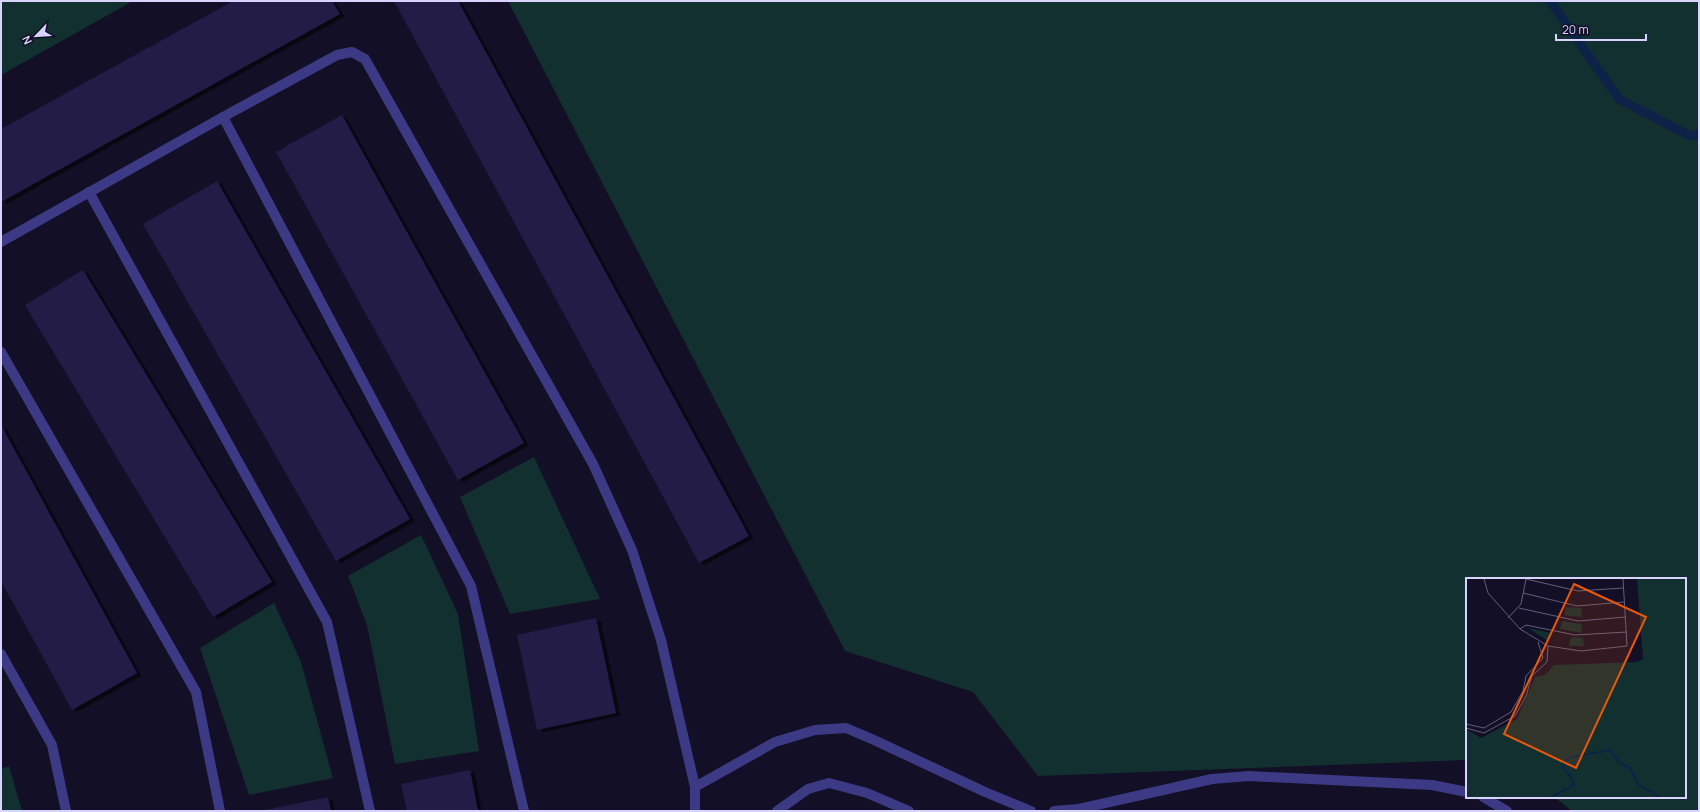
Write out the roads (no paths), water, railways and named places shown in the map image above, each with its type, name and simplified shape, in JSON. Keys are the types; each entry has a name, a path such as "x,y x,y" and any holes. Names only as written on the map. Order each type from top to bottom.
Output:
{"street":[{"path":"1,242 223,117 337,55 352,52 365,59 593,464 628,542 661,640 695,787 695,811"},
{"path":"223,117 471,586 524,811"},
{"path":"90,192 327,622 370,811"},
{"path":"1,352 196,692 220,811"},
{"path":"1,654 52,745 66,811"},
{"path":"695,787 775,742 815,730 846,728 985,792 1031,811"},
{"path":"1054,811 1079,809 1212,779 1249,776 1432,785 1466,792"},
{"path":"777,811 808,789 829,783 867,793 909,811"},
{"path":"1485,798 1507,811"}],"waterway":[{"path":"1550,1 1619,99 1690,136 1699,134"}]}
